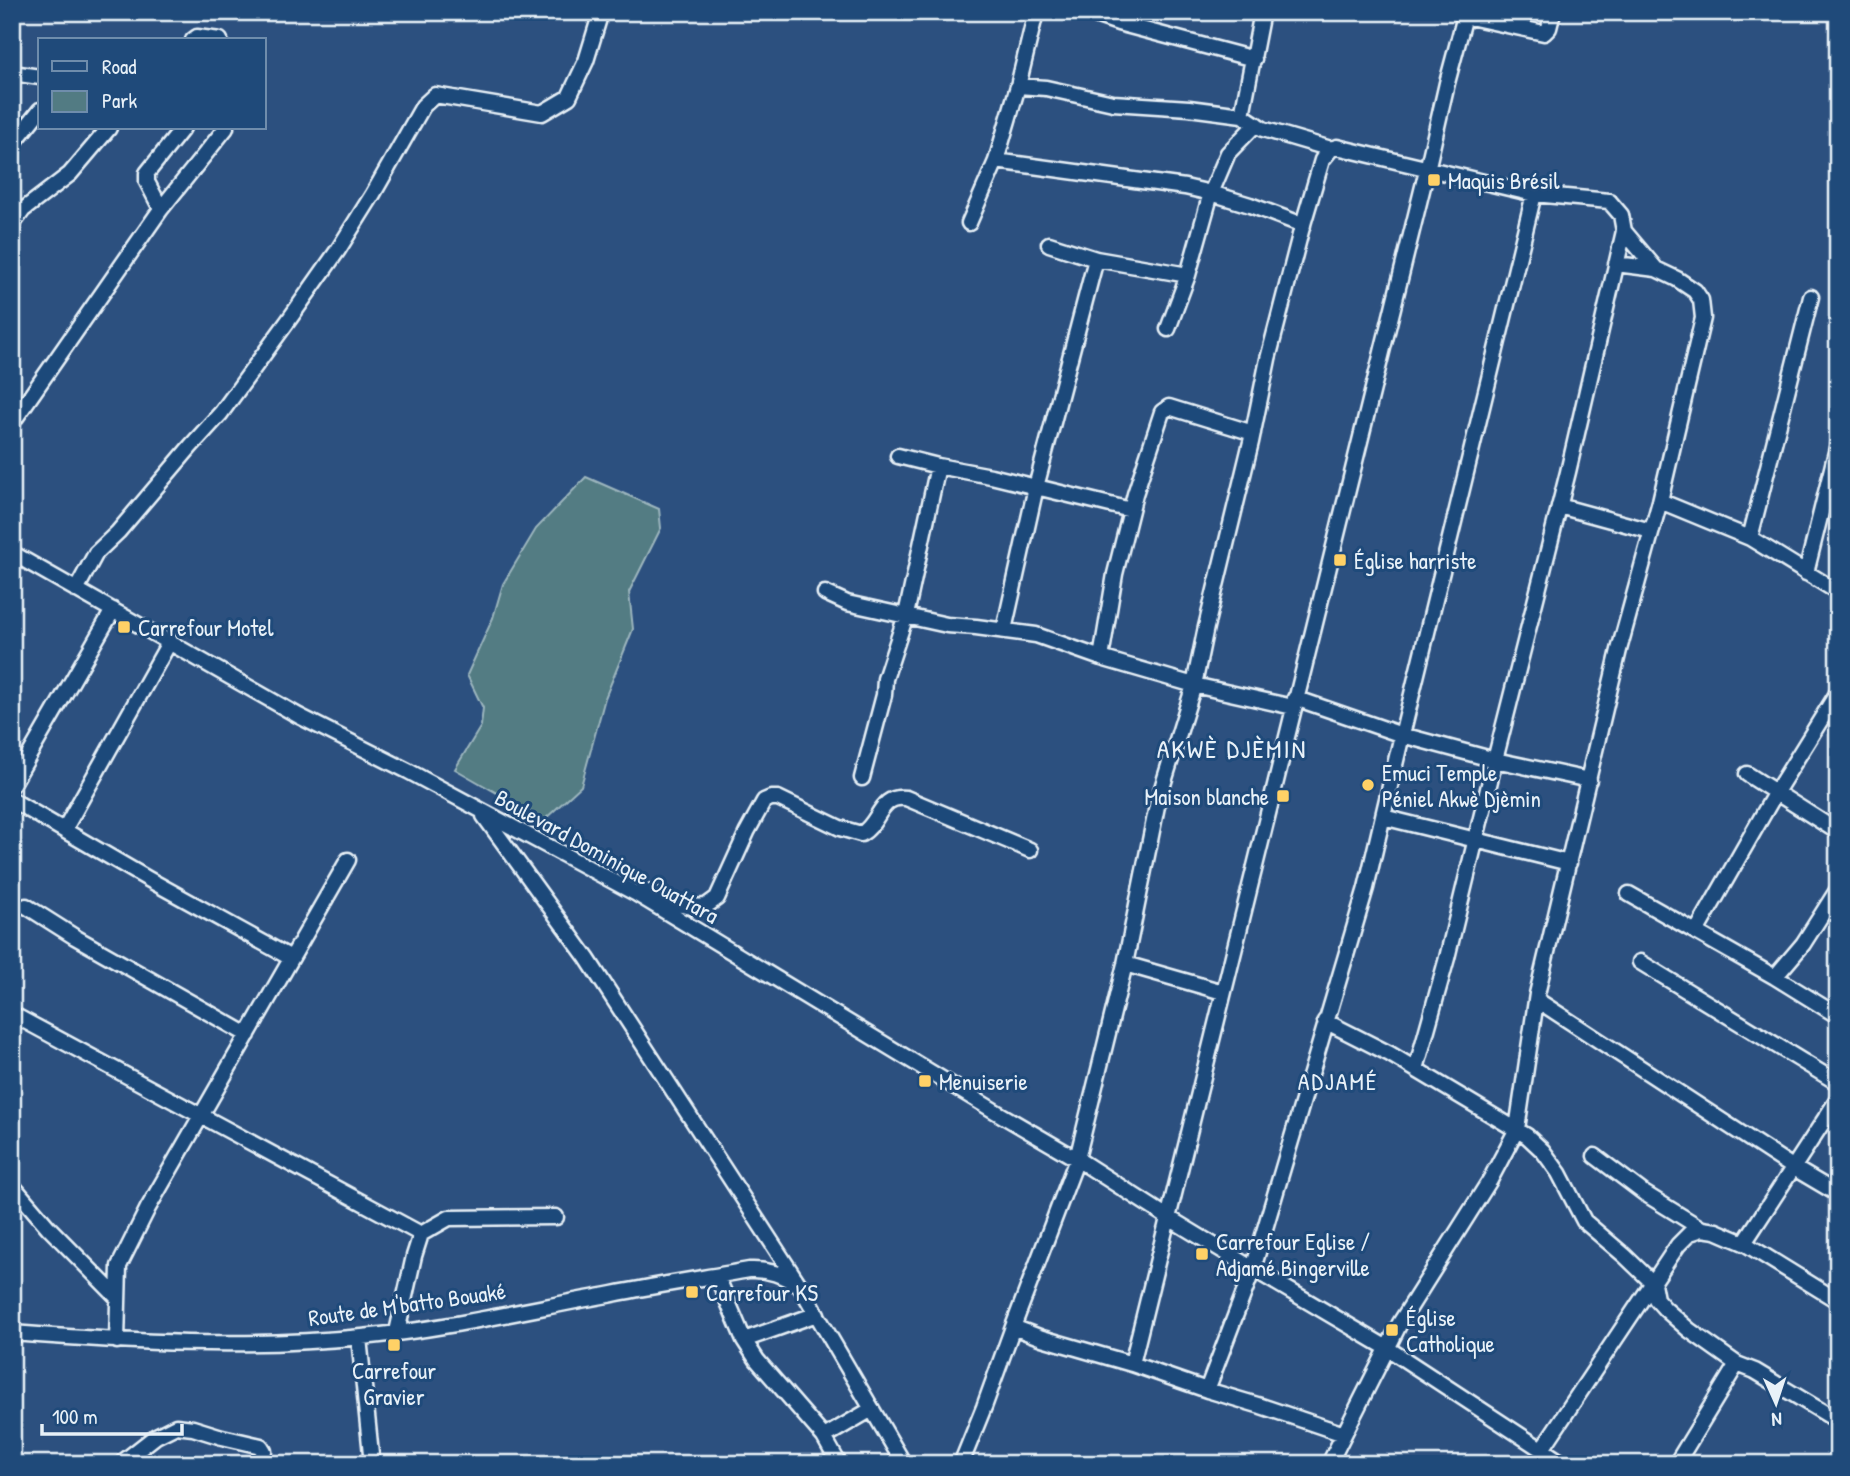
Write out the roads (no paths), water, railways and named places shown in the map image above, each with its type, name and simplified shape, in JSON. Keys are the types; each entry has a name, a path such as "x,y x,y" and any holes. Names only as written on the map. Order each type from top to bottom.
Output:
{"street":[{"path":"76,590 96,553 118,532 221,413 289,321 373,194 423,106 435,95 542,113 569,97 586,61 601,12"},
{"path":"970,223 996,161 1036,12"},
{"path":"1086,12 1254,60"},
{"path":"1242,115 1262,12"},
{"path":"1132,1364 1466,14 1544,33 1549,28 1553,12"},
{"path":"12,73 38,77"},
{"path":"1018,86 1046,88 1113,103 1242,115 1263,129 1331,149"},
{"path":"12,145 38,112"},
{"path":"1168,329 1188,275 1212,193 1228,153 1256,124"},
{"path":"12,225 23,211 70,174 107,130"},
{"path":"161,209 147,182 147,173 181,130"},
{"path":"12,423 161,209 224,130"},
{"path":"961,1464 1077,1159 1125,964 1158,801 1195,685 1268,359 1322,160 1331,149 1337,147 1534,194 1609,201 1619,211 1624,231 1656,269"},
{"path":"996,161 1185,187 1250,205 1303,225"},
{"path":"1207,1390 1253,1269 1366,888 1534,194"},
{"path":"1416,1069 1447,958 1624,231"},
{"path":"1049,244 1096,259 1188,275"},
{"path":"1004,630 1036,487 1096,259"},
{"path":"1329,1464 1400,1323 1490,1180 1517,1129 1537,1000 1619,650 1660,501 1703,318 1701,300 1695,291 1677,279 1656,269 1616,264"},
{"path":"1750,538 1811,297"},
{"path":"1101,658 1115,574 1131,510 1162,412 1169,407 1253,433"},
{"path":"1806,573 1838,444"},
{"path":"898,456 1131,510"},
{"path":"862,778 884,695 885,679 906,615 938,466"},
{"path":"1660,501 1750,538 1838,592"},
{"path":"1559,506 1651,531"},
{"name":"Boulevard Dominique Ouattara","path":"12,553 299,716 408,771 635,894 1387,1348 1564,1464"},
{"path":"825,593 848,603 947,625 1036,635 1101,658 1195,685 1294,703 1495,760 1589,780"},
{"path":"12,785 113,610"},
{"path":"64,830 170,641"},
{"path":"1696,932 1776,792 1838,692"},
{"path":"1747,774 1838,832"},
{"path":"635,894 648,892 677,904 706,906 717,898 747,832 765,801 771,797 840,828 861,834 867,831 888,801 906,798 1030,850"},
{"path":"12,800 291,958"},
{"path":"481,812 587,958 800,1286 904,1464"},
{"path":"1383,817 1569,863"},
{"path":"117,1341 119,1266 148,1208 348,860"},
{"path":"1775,977 1803,944 1838,889"},
{"path":"1629,894 1838,1016"},
{"path":"26,906 75,937 248,1035"},
{"path":"1640,962 1838,1083"},
{"path":"1125,964 1223,992"},
{"path":"1537,1000 1838,1194"},
{"path":"12,1014 421,1234"},
{"path":"1325,1021 1416,1069 1527,1136 1543,1151 1559,1173 1584,1221 1653,1283 1656,1300 1665,1309 1689,1330 1737,1364 1755,1371 1838,1421"},
{"path":"1744,1243 1838,1099"},
{"path":"1595,1156 1644,1193 1702,1229 1716,1231 1744,1243 1838,1301"},
{"path":"12,1185 48,1227 118,1298"},
{"path":"397,1332 421,1234 449,1218 556,1217"},
{"path":"1542,1449 1678,1245 1690,1233 1702,1229"},
{"name":"Route de M'batto Bouaké","path":"12,1333 155,1343 256,1344 359,1338 500,1317 613,1294 762,1269 800,1286"},
{"path":"717,1276 744,1340 757,1360 824,1437 839,1464"},
{"path":"744,1340 817,1314"},
{"path":"1013,1327 1344,1434"},
{"path":"359,1338 372,1464"},
{"path":"1676,1464 1737,1364"},
{"path":"824,1437 872,1409"},
{"path":"123,1464 156,1436 176,1426 261,1446 264,1451 259,1464"},
{"path":"1835,1464 1838,1459"}],"place":[{"name":"Maquis Brésil","path":"1434,180"},
{"name":"Église harriste","path":"1340,560"},
{"name":"Carrefour Motel","path":"124,627"},
{"name":"Emuci Temple Péniel Akwè Djèmin","path":"1368,785"},
{"name":"Maison blanche","path":"1283,796"},
{"name":"Menuiserie","path":"925,1081"},
{"name":"Carrefour Eglise / Adjamé Bingerville","path":"1202,1254"},
{"name":"Carrefour KS","path":"692,1292"},
{"name":"Église Catholique","path":"1392,1330"},
{"name":"Carrefour Gravier","path":"394,1345"}],"district":[{"name":"AKWÈ DJÈMIN","path":"1232,748"},
{"name":"ADJAMÉ","path":"1338,1081"}]}
